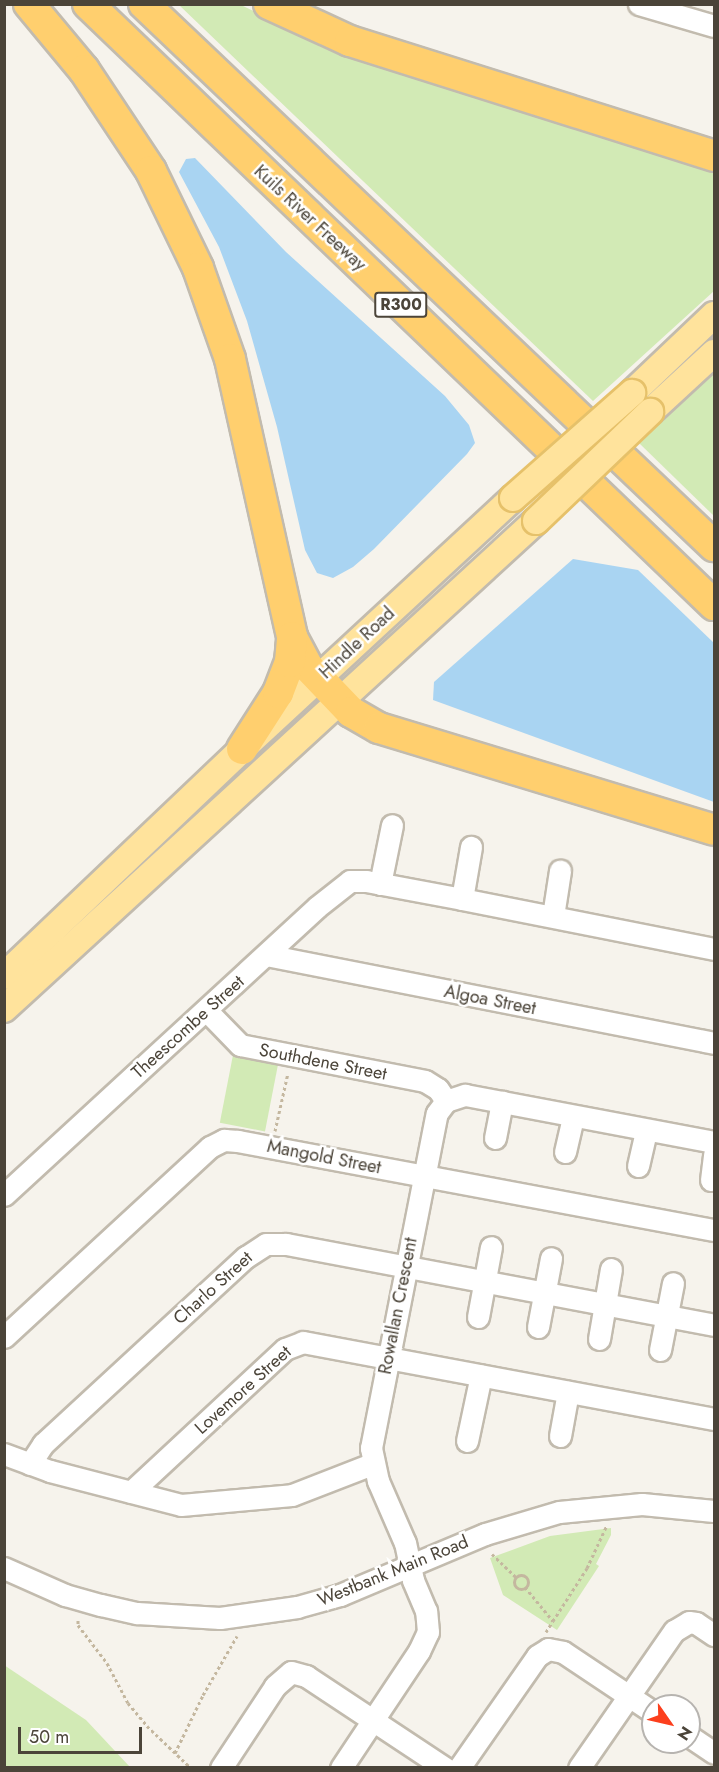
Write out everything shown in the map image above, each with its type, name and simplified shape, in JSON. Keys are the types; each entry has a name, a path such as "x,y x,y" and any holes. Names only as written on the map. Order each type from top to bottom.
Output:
{"highway":[{"path":"29,4 84,70 129,136 170,207 198,268 231,359 292,637 302,658 319,679 340,702 359,718 379,728 714,830"},
{"name":"Kuils River Freeway","path":"88,4 714,605"},
{"name":"R300","path":"144,4 714,546"},
{"path":"269,4 360,44 714,156"},
{"path":"242,749 279,693 290,662 292,637"}],"main road":[{"name":"Hindle Road","path":"4,976 242,749 513,498 632,393 714,315"},
{"name":"Hindle Road","path":"4,1009 536,521 714,353"}],"street":[{"path":"639,4 709,18"},
{"path":"380,884 392,825"},
{"path":"462,899 471,847"},
{"path":"553,916 560,871"},
{"name":"Theescombe Street","path":"4,1194 340,887 357,881 553,916 714,949"},
{"name":"Algoa Street","path":"266,955 714,1043"},
{"name":"Southdene Street","path":"206,1010 240,1045 425,1081 438,1089 446,1101"},
{"path":"446,1101 465,1095 714,1143"},
{"name":"Rowallan Crescent","path":"340,1767 419,1651 428,1632 426,1611 410,1566 405,1543 372,1464 371,1448 434,1120 446,1101"},
{"path":"495,1138 502,1102"},
{"path":"565,1152 573,1116"},
{"path":"638,1166 646,1130"},
{"name":"Mangold Street","path":"4,1336 217,1143 238,1141 714,1230"},
{"path":"711,1180 714,1154"},
{"name":"Charlo Street","path":"30,1464 43,1444 259,1247 275,1243 714,1325"},
{"path":"478,1317 491,1247"},
{"path":"538,1328 551,1258"},
{"path":"599,1339 611,1269"},
{"path":"660,1350 673,1283"},
{"name":"Lovemore Street","path":"131,1492 292,1345 313,1343 714,1419"},
{"path":"467,1441 481,1375"},
{"path":"560,1436 568,1392"},
{"path":"4,1454 30,1464 181,1505 292,1495 372,1464"},
{"name":"Westbank Main Road","path":"4,1568 64,1595 101,1605 137,1613 220,1618 297,1607 340,1594 509,1526 559,1512 642,1504 714,1511"},
{"path":"579,1767 628,1695 680,1626 696,1623 714,1635"},
{"path":"459,1767 542,1651 552,1649 563,1652 641,1704"},
{"path":"221,1767 275,1686 291,1672 306,1676 445,1767"},
{"path":"701,1744 714,1753"}],"path":[{"path":"273,1141 291,1062"},
{"path":"525,1587 553,1620 587,1568 607,1525"},
{"path":"492,1554 516,1577"},
{"path":"516,1577 520,1575 527,1579 525,1587"},
{"path":"516,1577 514,1585 517,1588 525,1587"},
{"path":"78,1620 78,1625 107,1664 128,1703 147,1726 191,1767"},
{"path":"176,1753 203,1695 237,1636"}],"green space":[{"path":"179,5 241,5 325,46 391,70 520,112 568,124 714,169 714,291 593,401"},
{"path":"714,373 714,516 639,443"},
{"path":"233,1055 278,1064 265,1132 220,1123"},
{"path":"611,1528 611,1535 596,1564 599,1566 557,1630 503,1595 490,1558 550,1536"},
{"path":"4,1665 86,1720 130,1767 5,1767"}],"water":[{"path":"195,158 286,252 445,396 469,425 475,443 374,549 353,567 333,578 317,573 305,550 277,427 247,321 219,247 179,172 186,159"},
{"path":"573,559 638,570 714,643 714,802 433,700 434,682"}]}
